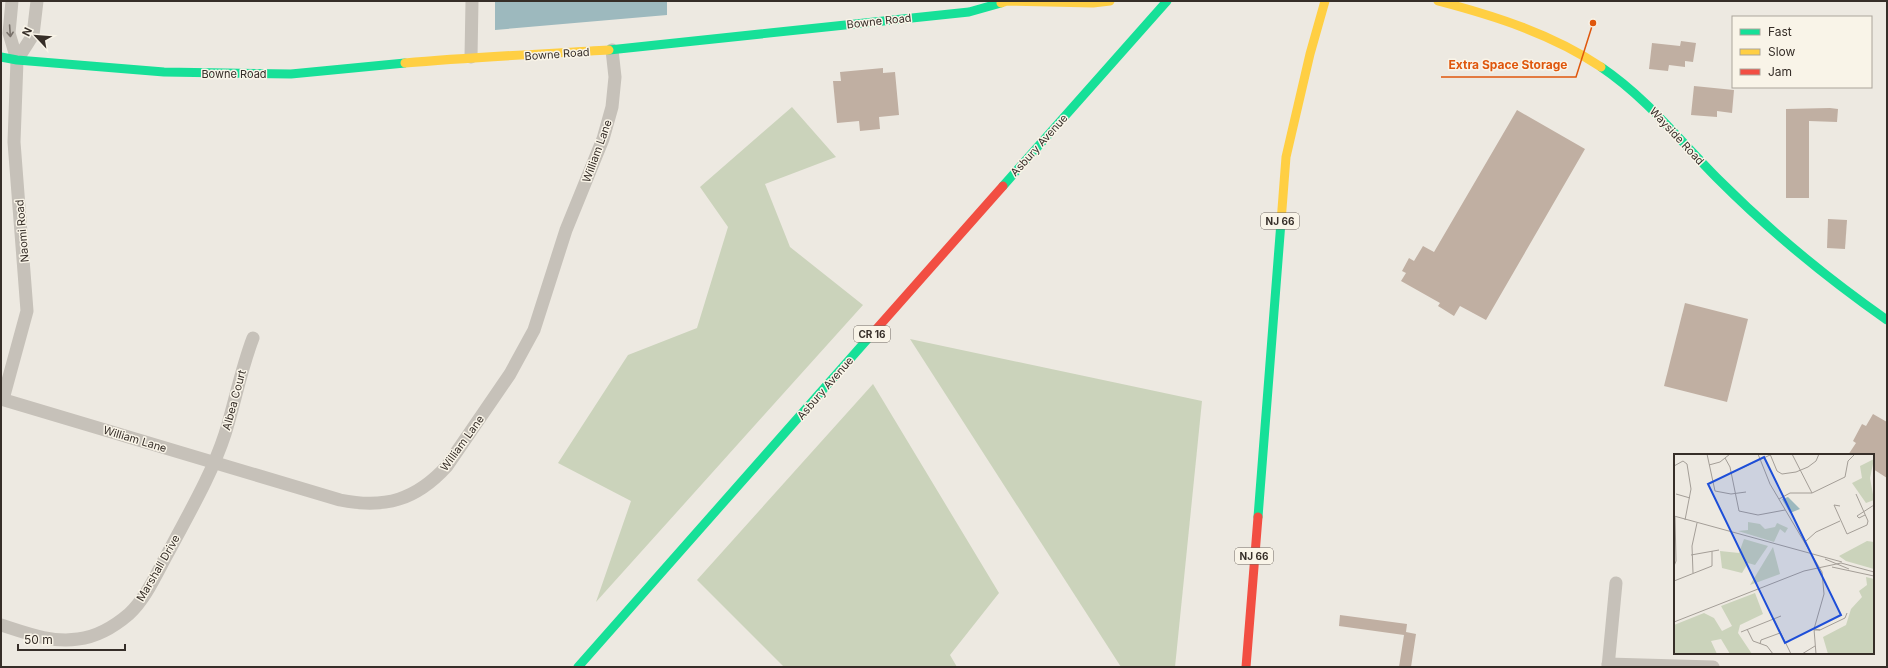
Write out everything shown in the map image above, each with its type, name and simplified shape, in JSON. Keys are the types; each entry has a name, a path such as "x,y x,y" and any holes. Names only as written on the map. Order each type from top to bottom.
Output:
{"main road":[{"name":"Bowne Road","path":"1,57 17,60 164,72 283,74 471,57 501,57 612,50 969,12 1007,1 1093,4 1110,1"},
{"name":"Asbury Avenue","path":"578,667 1167,1"},
{"name":"NJ 66","path":"1246,667 1286,157 1310,54 1325,1"},
{"name":"Wayside Road","path":"1438,1 1469,8 1553,40 1616,76 1644,101 1710,172 1770,229 1844,290 1887,320"}],"street":[{"path":"12,1 9,32 17,60"},
{"path":"17,60 33,35 37,1"},
{"path":"471,57 472,1"},
{"name":"William Lane","path":"2,399 356,503 382,503 405,498 423,488 436,478 447,466 510,374 534,330 566,230 603,139 610,113 615,84 612,50"},
{"name":"Naomi Road","path":"2,399 27,311 14,142 17,60"},
{"name":"Albea Court","path":"213,462 224,435 245,360 253,338"},
{"name":"Marshall Drive","path":"1,625 38,637 59,640 78,639 94,635 121,621 130,613 144,596 199,494 213,462"},
{"path":"1616,582 1608,666 1713,667"}],"green space":[{"path":"792,107 836,157 765,184 790,247 863,305 596,602 631,501 558,463 628,355 697,328 728,227 700,187"},
{"path":"910,339 1202,401 1175,667 1121,667"},
{"path":"873,384 999,593 950,655 957,667 784,667 697,580"}],"water":[{"path":"495,1 667,1 667,15 495,30"}],"building":[{"path":"1681,41 1696,43 1693,62 1685,61 1685,67 1669,65 1668,71 1649,69 1652,43 1680,46"},
{"path":"883,68 883,73 895,72 899,115 879,117 880,129 860,131 859,121 837,123 833,81 841,81 840,72"},
{"path":"1694,86 1734,90 1732,113 1717,111 1717,117 1691,115"},
{"path":"1786,109 1838,109 1837,122 1809,121 1809,198 1786,198"},
{"path":"1517,110 1585,149 1486,320 1460,306 1454,316 1438,306 1440,303 1401,281 1406,273 1402,271 1409,258 1414,261 1423,246 1434,252"},
{"path":"1828,219 1847,220 1845,249 1827,248"},
{"path":"1685,303 1748,319 1727,402 1664,386"},
{"path":"1873,414 1887,422 1887,478 1874,470 1874,454 1849,454 1856,443 1853,441 1862,424 1866,426"},
{"path":"1340,615 1407,624 1406,632 1416,634 1411,667 1399,667 1404,635 1339,626"}],"traffic: fast":[{"path":"1003,186 1167,1"},
{"path":"609,50 969,12 1001,3"},
{"path":"1,57 17,60 164,72 291,74 405,63"},
{"path":"1601,67 1618,79 1663,120 1719,180 1779,236 1821,271 1887,320"},
{"path":"1258,517 1281,222"},
{"path":"578,667 872,334"}],"traffic: slow":[{"path":"1001,3 1007,1 1093,3 1110,1"},
{"path":"1281,222 1286,157 1310,54 1325,1"},
{"path":"1438,1 1481,13 1522,27 1563,45 1601,67"},
{"path":"405,63 609,50"}],"traffic: jam":[{"path":"872,334 1003,186"},
{"path":"1246,667 1258,517"}],"place":[{"name":"Extra Space Storage","path":"1593,23"}]}
